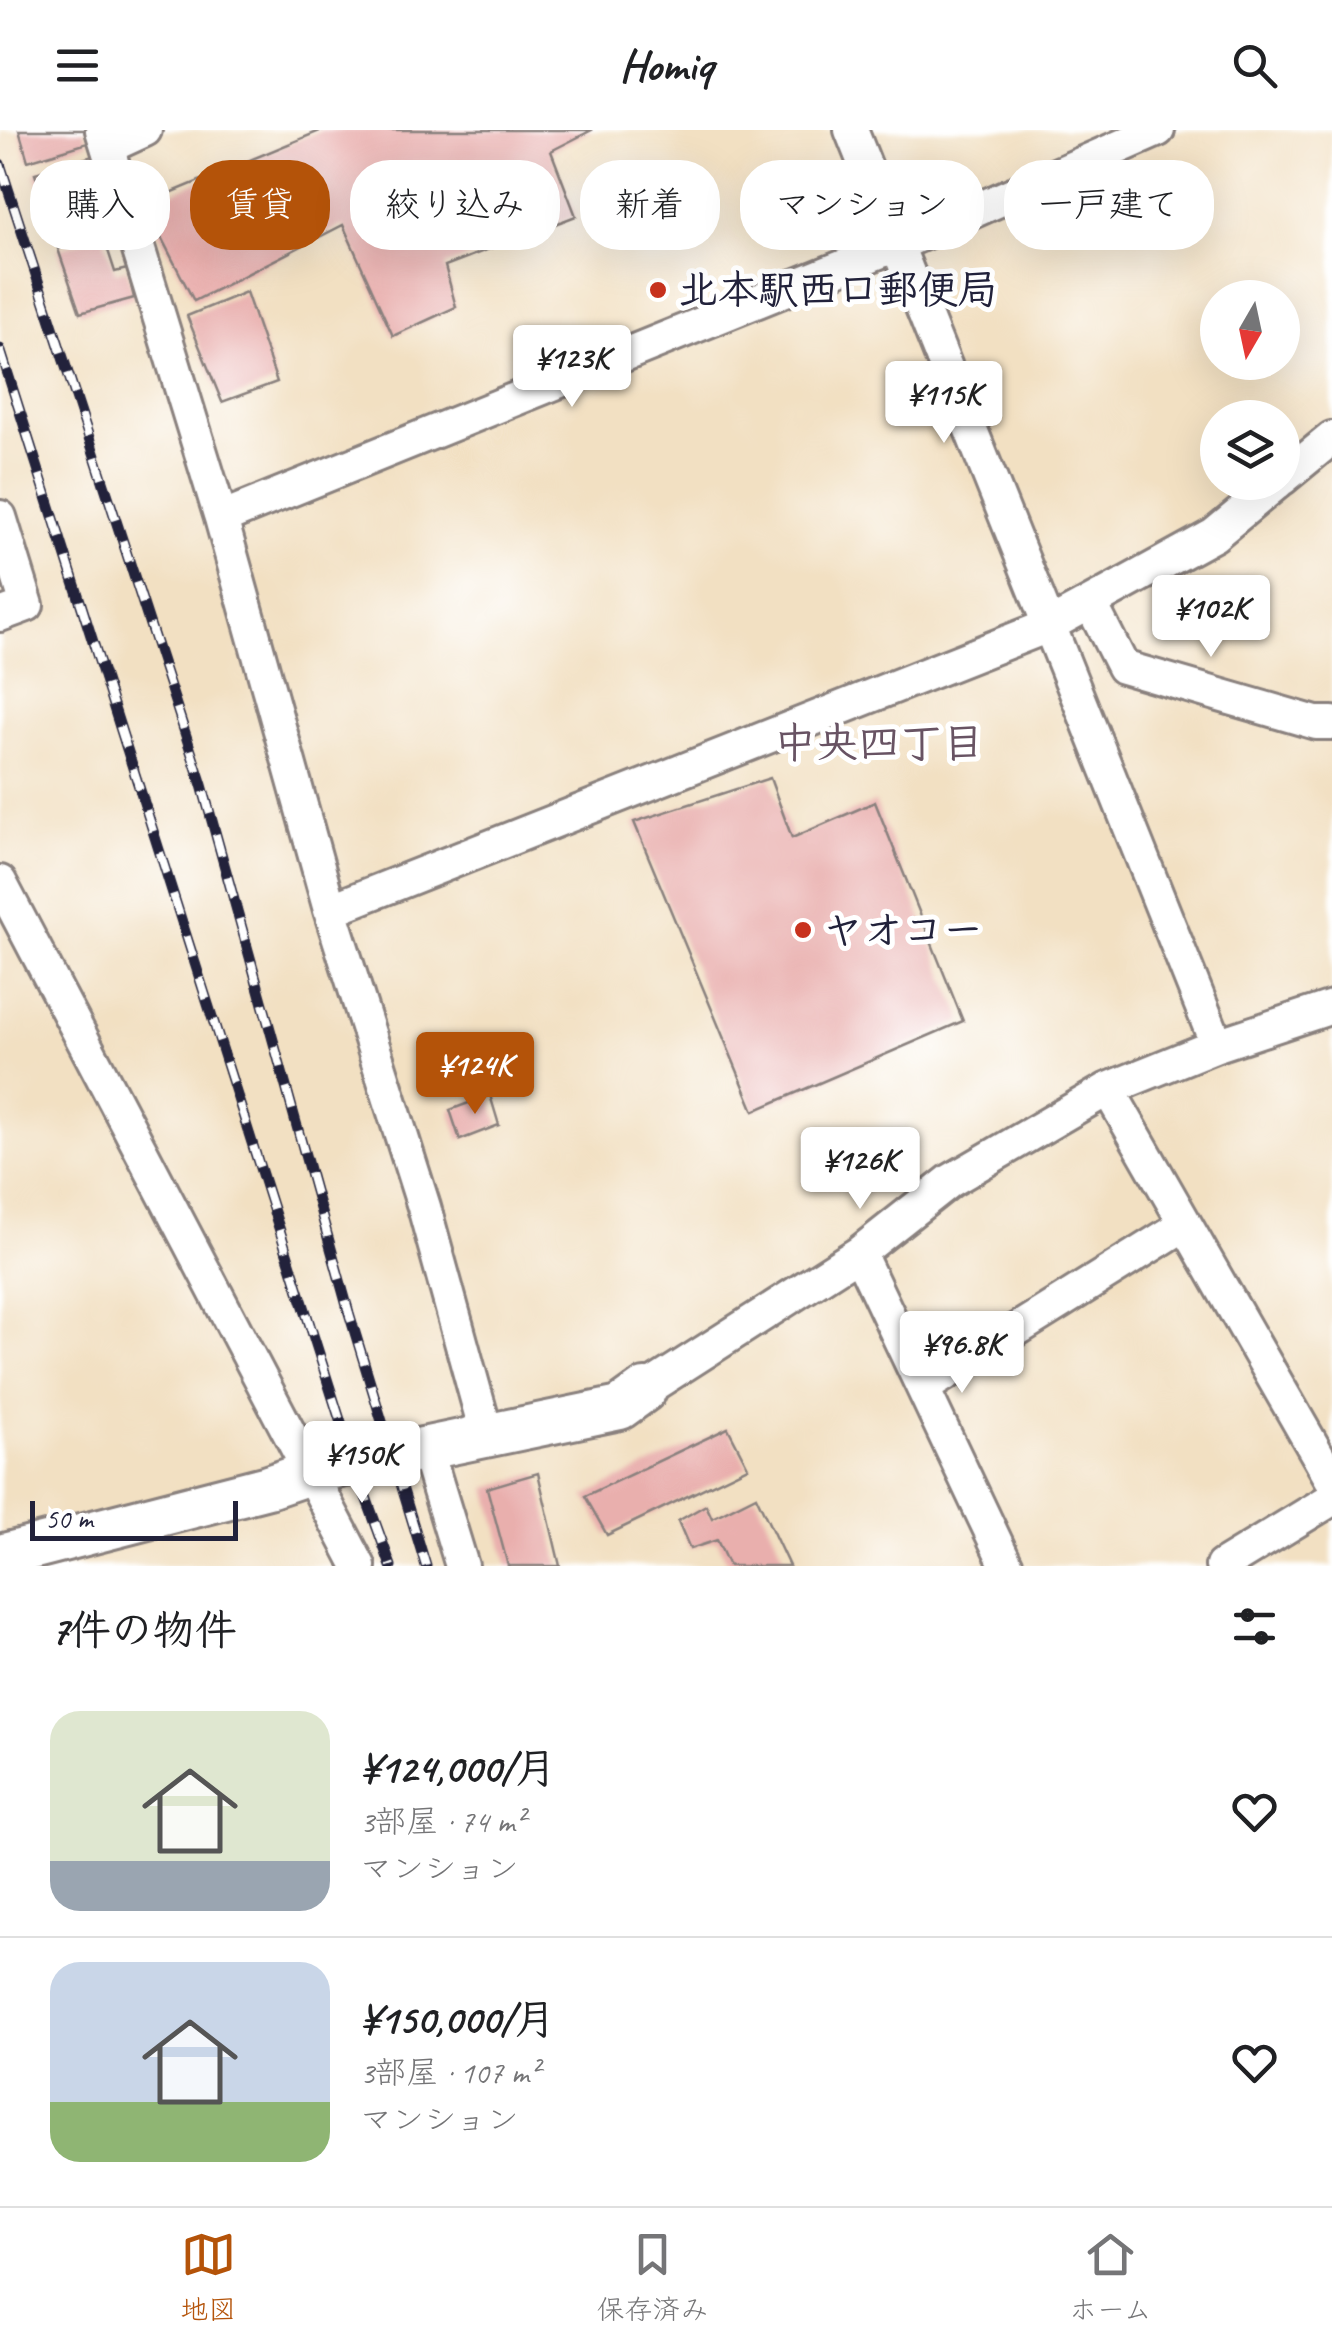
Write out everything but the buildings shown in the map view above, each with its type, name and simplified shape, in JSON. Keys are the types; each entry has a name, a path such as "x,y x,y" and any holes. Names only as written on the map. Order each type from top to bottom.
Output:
{"street":[{"path":"144,130 105,139 221,518 330,910 424,1207 486,1436"},
{"path":"851,130 864,160"},
{"path":"984,207 1158,130"},
{"path":"221,518 884,250"},
{"path":"901,250 1217,1045"},
{"path":"1300,464 1332,438"},
{"path":"330,910 1048,626 1214,535 1257,500"},
{"path":"0,516 27,604 0,615"},
{"path":"1091,604 1123,667 1316,723 1332,723"},
{"path":"0,882 359,1566"},
{"path":"0,1556 268,1488 312,1472 620,1408 859,1253 950,1181 1108,1090 1217,1045 1332,1007"},
{"path":"1108,1090 1332,1480"},
{"path":"923,1388 1184,1225"},
{"path":"859,1253 1007,1566"},
{"path":"426,1448 462,1566"},
{"path":"1222,1566 1332,1499"}],"railway":[{"path":"0,164 202,785 349,1313 426,1566"},
{"path":"0,349 354,1464 391,1566"}],"place":[{"name":"北本駅西口郵便局","path":"658,290"},
{"name":"ヤオコー","path":"803,930"}],"district":[{"name":"中央四丁目","path":"879,743"}]}
